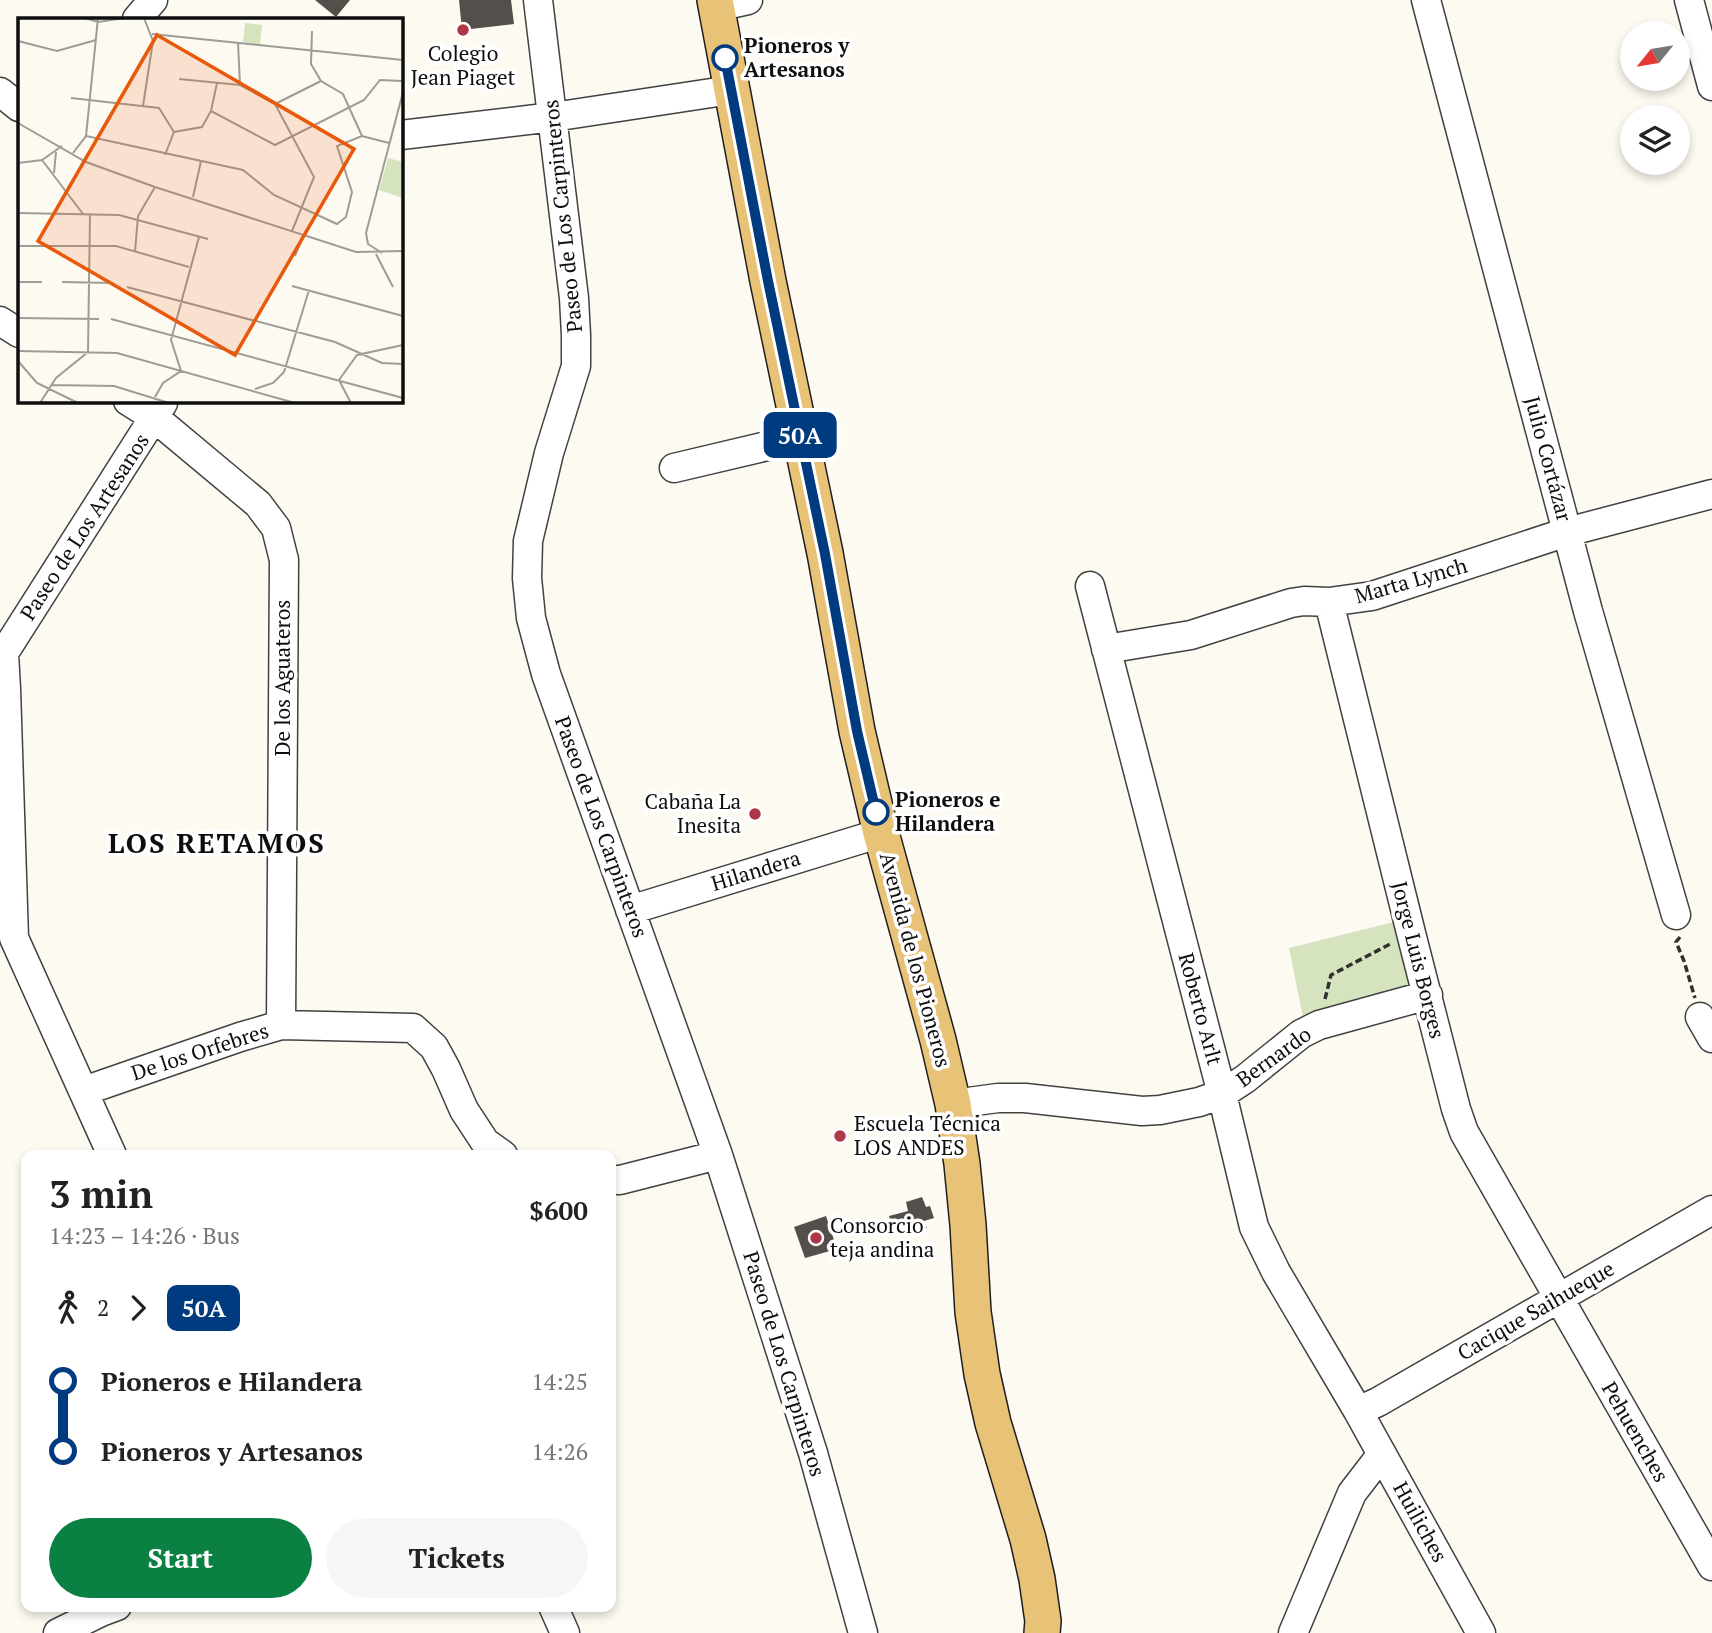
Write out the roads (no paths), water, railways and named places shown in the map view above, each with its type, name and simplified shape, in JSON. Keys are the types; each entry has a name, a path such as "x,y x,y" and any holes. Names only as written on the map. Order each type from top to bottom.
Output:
{"main road":[{"name":"Avenida de los Pioneros","path":"726,2 731,90 825,554 857,731 881,833 953,1104 962,1164 973,1312 982,1374 993,1423 1028,1539 1037,1578 1042,1633"}],"street":[{"path":"138,18 153,0"},
{"name":"Paseo de Los Carpinteros","path":"538,0 575,298 576,366 549,453 528,541 527,578 531,618 546,674 718,1156 813,1453 863,1633"},
{"name":"Julio Cortázar","path":"1426,0 1588,611 1676,915"},
{"path":"1689,0 1712,86"},
{"path":"402,135 553,117 731,90"},
{"path":"0,92 18,106"},
{"path":"0,321 18,332"},
{"name":"De los Aguateros","path":"132,402 160,409 258,505 276,528 284,560 281,1025"},
{"name":"Paseo de Los Artesanos","path":"2,652 160,409"},
{"path":"674,468 801,438"},
{"name":"Marta Lynch","path":"1106,649 1191,635 1291,603 1329,602 1372,596 1567,532 1712,494"},
{"name":"Roberto Arlt","path":"1090,586 1254,1227 1276,1272 1358,1411"},
{"name":"Jorge Luis Borges","path":"1329,602 1456,1109 1464,1132 1559,1298"},
{"path":"2,652 7,942 84,1091 109,1150"},
{"name":"Hilandera","path":"631,910 881,833"},
{"name":"Bernardo","path":"953,1104 998,1098 1026,1098 1142,1111 1199,1102 1222,1094 1301,1034 1319,1025 1428,995"},
{"name":"De los Orfebres","path":"84,1091 281,1025 413,1028 434,1047 464,1110 485,1142 496,1150"},
{"path":"616,1180 718,1156"},
{"name":"Cacique Saihueque","path":"1358,1411 1712,1210"},
{"name":"Pehuenches","path":"1559,1298 1712,1566"},
{"name":"Huiliches","path":"1358,1411 1481,1633"},
{"path":"1293,1633 1352,1493 1382,1454"},
{"path":"58,1633 101,1612"},
{"path":"556,1612 565,1633"}],"place":[{"name":"Colegio Jean Piaget","path":"463,30"},
{"name":"Pioneros y Artesanos","path":"725,58"},
{"name":"Pioneros e Hilandera","path":"876,812"},
{"name":"Cabaña La Inesita","path":"755,814"},
{"name":"Escuela Técnica LOS ANDES","path":"840,1136"},
{"name":"Consorcio teja andina","path":"816,1238"}],"district":[{"name":"LOS RETAMOS","path":"217,843"}]}
